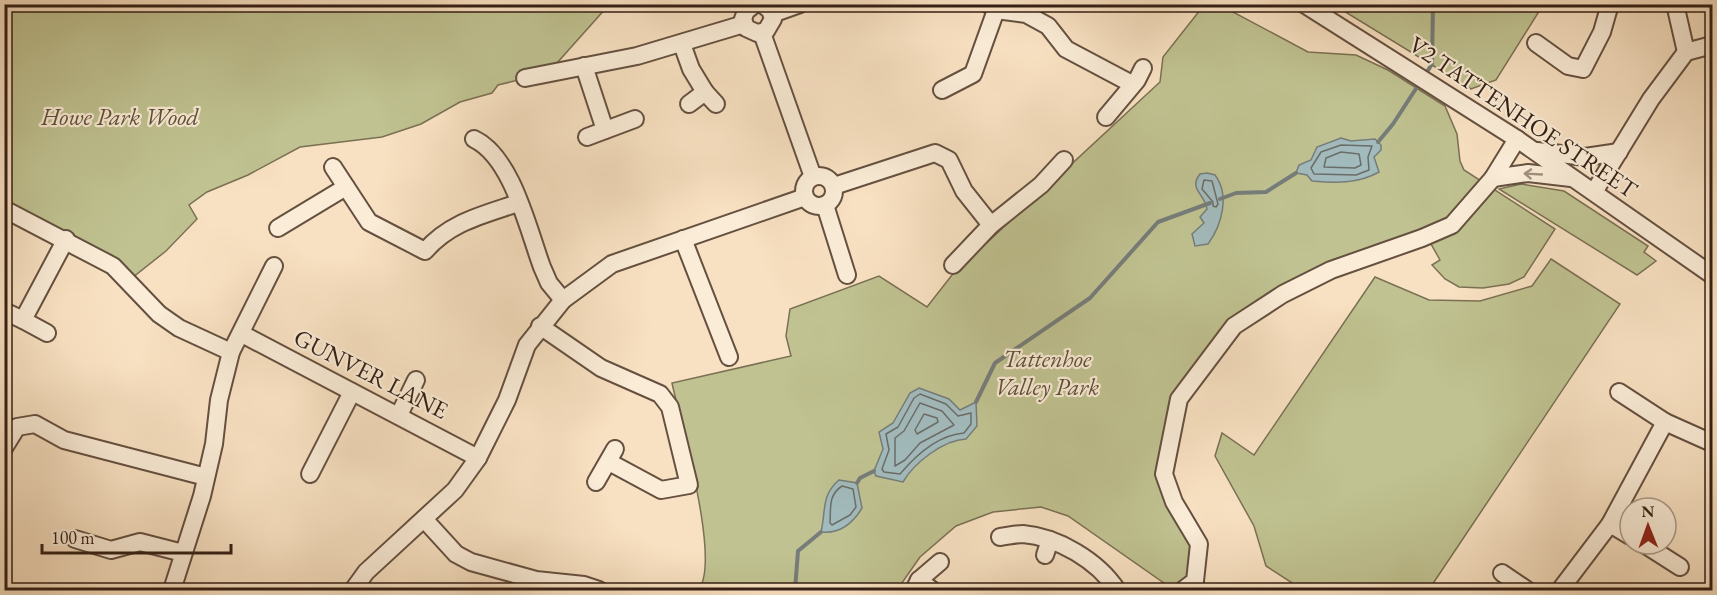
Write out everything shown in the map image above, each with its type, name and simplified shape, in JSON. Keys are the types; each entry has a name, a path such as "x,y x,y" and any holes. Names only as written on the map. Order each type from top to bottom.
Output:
{"street":[{"path":"762,33 772,24 767,9 800,4"},
{"name":"V2 TATTENHOE STREET","path":"1304,4 1517,139 1713,275"},
{"path":"1536,43 1568,66 1582,69 1602,32 1610,4"},
{"path":"1676,4 1686,52"},
{"path":"753,5 744,15 744,24 749,31 762,33"},
{"path":"942,90 973,74 992,7 1026,14 1048,26 1066,49 1132,84"},
{"path":"525,78 682,44 744,24"},
{"path":"762,33 813,177"},
{"path":"682,44 691,69 711,98 689,104"},
{"path":"1594,192 1659,87 1686,52 1713,45"},
{"path":"584,66 605,130"},
{"path":"1106,117 1143,68"},
{"path":"587,137 635,119"},
{"path":"474,139 487,145 501,161 549,283 563,300"},
{"path":"1196,587 1199,544 1174,502 1164,474 1179,399 1234,326 1283,294 1331,270 1446,229 1472,205 1493,178 1517,139"},
{"path":"1533,150 1585,157 1619,152"},
{"path":"834,186 935,153 949,160 964,191 991,225"},
{"path":"953,265 991,225 1041,184 1064,160"},
{"path":"333,167 369,222 424,251 438,236 457,224 518,203"},
{"path":"1493,178 1528,173 1572,178"},
{"path":"823,176 834,186 834,197 825,205 814,205 805,197 806,185 813,177 823,176"},
{"path":"278,228 346,187"},
{"path":"352,591 366,572 454,490 478,458 507,400 527,345 563,300 612,264 805,197"},
{"path":"825,205 847,275"},
{"path":"4,209 66,239 112,266 159,314 180,328 231,352"},
{"path":"22,320 66,239"},
{"path":"683,239 729,357"},
{"path":"172,591 206,477 219,400 231,352 274,266"},
{"path":"4,311 48,333"},
{"path":"540,326 601,368 660,394 670,407 689,485 661,490 612,456 596,482"},
{"name":"GUNVER LANE","path":"242,334 478,458"},
{"path":"399,416 416,380"},
{"path":"310,474 352,392"},
{"path":"1619,392 1665,422 1713,443"},
{"path":"1560,591 1610,524 1665,422"},
{"path":"4,448 17,427 34,424 64,440 206,477"},
{"path":"424,519 456,554 471,562 536,580 584,585 599,591"},
{"path":"1610,524 1618,529"},
{"path":"1000,537 1023,534 1047,547 1089,560 1116,591"},
{"path":"75,539 111,550 140,542 183,553"},
{"path":"1663,556 1680,567"},
{"path":"921,587 940,562"},
{"path":"1502,573 1527,591"}],"green space":[{"name":"Howe Park Wood","path":"601,4 606,8 548,73 498,85 492,93 460,102 421,124 382,137 300,147 248,175 207,192 189,205 197,219 166,251 128,281 5,209 4,5"},
{"name":"Tattenhoe Valley Park","path":"1204,5 1220,5 1308,52 1356,55 1388,70 1445,106 1457,134 1460,161 1464,170 1555,229 1524,277 1509,284 1483,288 1459,287 1445,279 1432,265 1440,260 1427,237 1331,270 1234,326 1179,399 1164,474 1199,544 1183,590 1174,590 1068,516 1041,507 993,512 956,526 920,557 897,590 698,590 704,575 705,552 702,523 690,458 672,383 791,356 786,336 790,309 879,276 927,307 952,275 1160,82 1163,57"},
{"path":"1334,5 1543,5 1496,80 1471,89"},
{"path":"1521,184 1564,191 1648,246 1644,252 1656,261 1637,275 1499,189"},
{"path":"1551,259 1620,304 1432,585 1411,590 1303,590 1266,566 1254,526 1215,456 1222,433 1254,455 1375,277 1429,300 1480,301 1532,286"}],"water":[{"path":"1341,138 1351,141 1375,139 1381,145 1381,150 1374,157 1379,172 1355,181 1338,182 1312,181 1307,175 1296,173 1299,165 1311,160 1317,147"},
{"path":"1200,174 1215,175 1220,183 1222,210 1217,228 1208,244 1195,246 1192,234 1204,223 1200,217 1207,209 1196,184"},
{"path":"919,388 949,399 960,410 976,402 977,426 966,439 948,443 922,460 903,482 876,476 874,471 883,449 879,432 893,423 910,393"},
{"path":"839,480 857,483 862,508 840,529 821,532 829,491"}],"waterway":[{"path":"1425,75 1432,64 1433,4"},
{"path":"1378,142 1393,124 1419,84"},
{"path":"1220,199 1236,193 1266,192 1296,173"},
{"path":"976,402 995,363 1090,298 1158,222 1210,203"},
{"path":"857,483 860,478 874,471"},
{"path":"795,590 798,551 821,532"}]}
